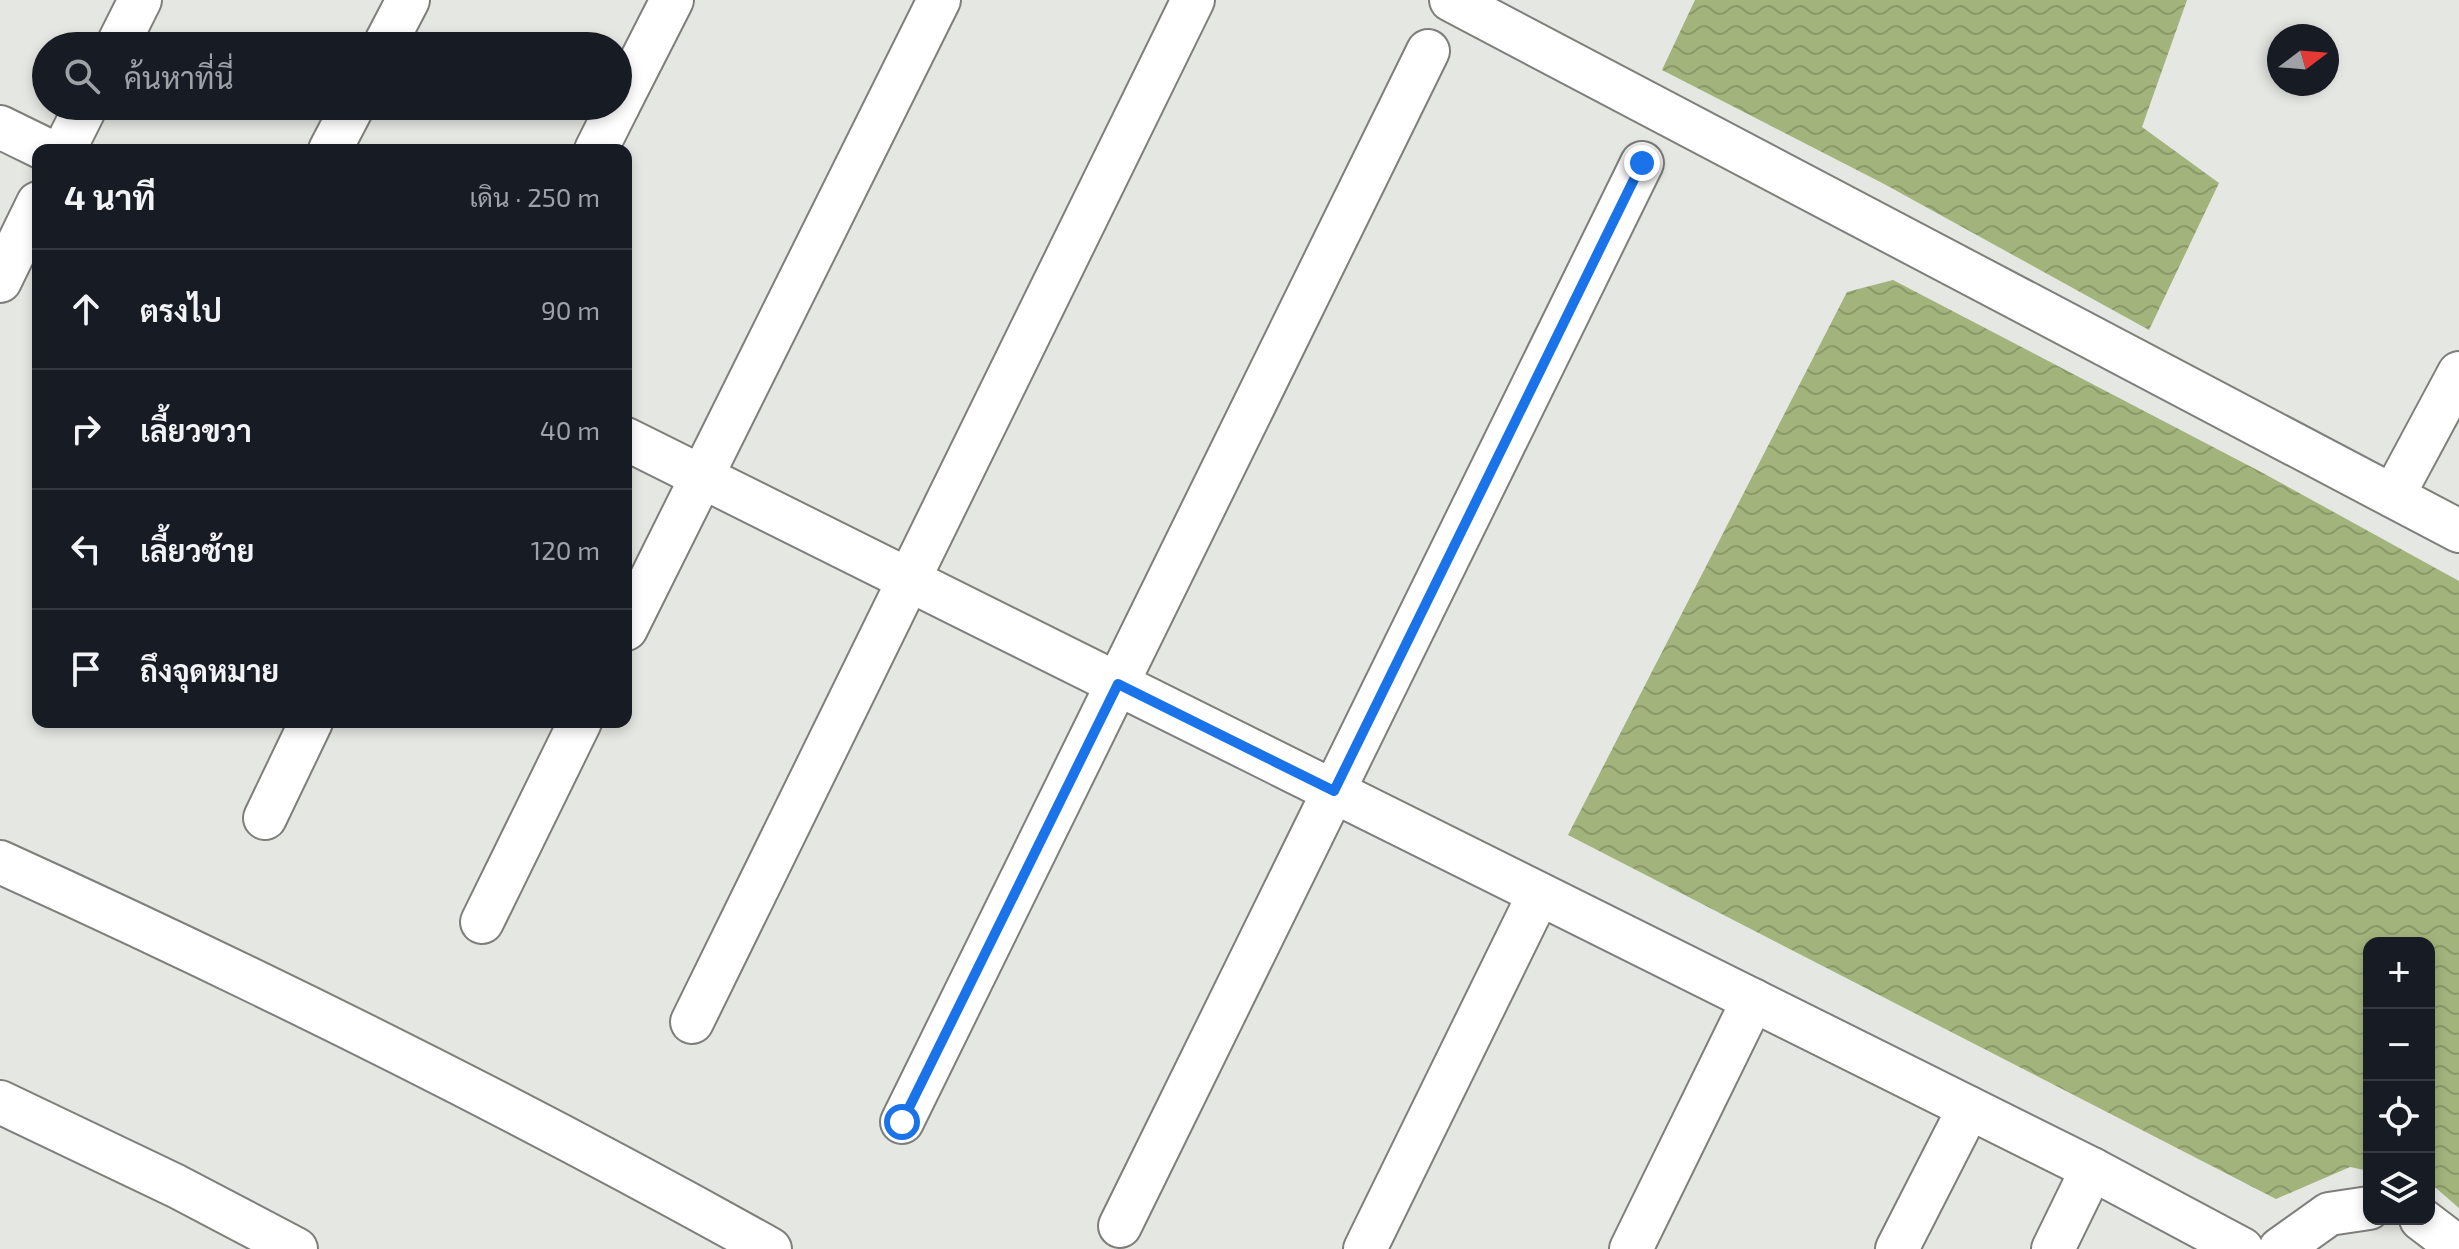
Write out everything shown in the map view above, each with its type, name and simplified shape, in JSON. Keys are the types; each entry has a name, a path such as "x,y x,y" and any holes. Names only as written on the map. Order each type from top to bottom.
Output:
{"street":[{"path":"124,32 140,0"},
{"path":"391,32 408,0"},
{"path":"632,79 672,0"},
{"path":"632,617 939,0"},
{"path":"692,1022 1193,0"},
{"path":"1451,0 2459,531"},
{"path":"902,1122 1428,51"},
{"path":"67,144 79,120"},
{"path":"333,144 346,120"},
{"path":"599,144 611,120"},
{"path":"0,127 35,144"},
{"path":"1120,1226 1642,163"},
{"path":"0,281 32,215"},
{"path":"2393,496 2459,373"},
{"path":"632,442 2092,1169 2242,1249"},
{"path":"265,818 308,728"},
{"path":"482,922 577,728"},
{"path":"0,862 190,949 455,1079 770,1249"},
{"path":"1365,1249 1539,894"},
{"path":"1631,1249 1753,1000"},
{"path":"0,1102 176,1186 296,1249"},
{"path":"1897,1249 1969,1108"},
{"path":"2053,1249 2092,1169"},
{"path":"2280,1249 2329,1214 2363,1209"},
{"path":"2429,1225 2459,1248"}],"water":[{"path":"1695,0 2187,0 2142,127 2219,183 2149,330 1886,185 1662,70"},
{"path":"1893,280 2261,472 2459,581 2459,1208 2435,1187 2435,937 2363,937 2363,1170 2350,1167 2276,1199 1568,835 1847,292"}],"route":[{"path":"902,1122 1118,684 1334,791 1642,163"}]}
